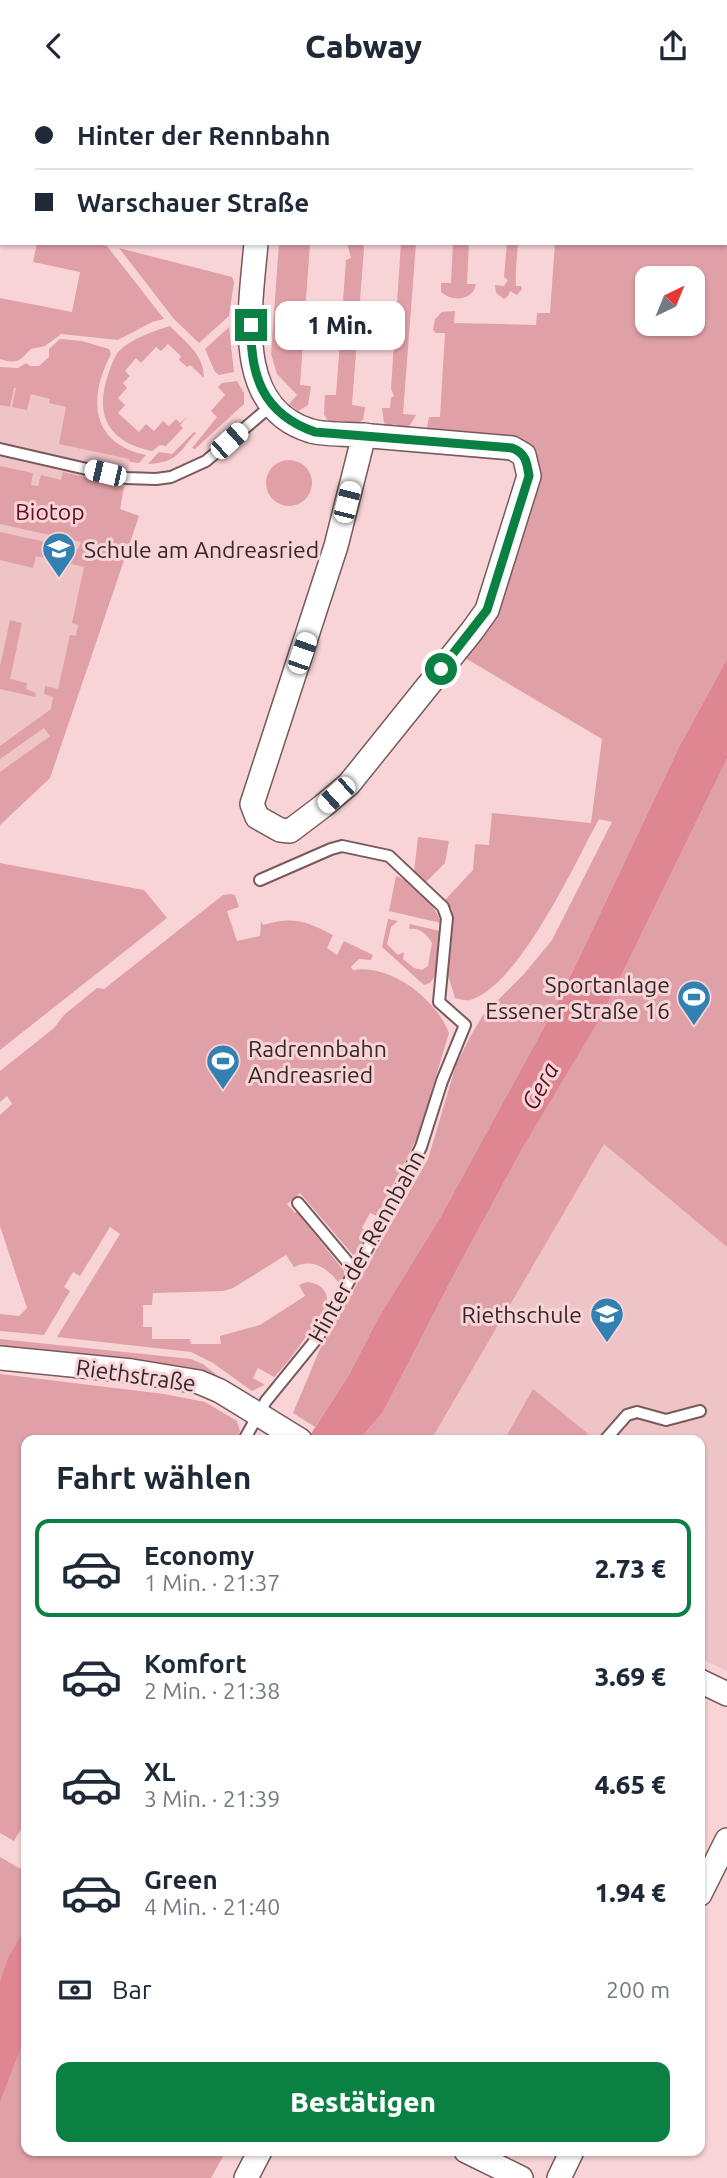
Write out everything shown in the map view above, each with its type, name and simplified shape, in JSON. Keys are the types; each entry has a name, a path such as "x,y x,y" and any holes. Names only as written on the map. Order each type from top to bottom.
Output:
{"street":[{"path":"256,245 251,342 253,367 259,386 272,405 294,423 315,432 364,435 512,448 524,455 529,476 487,610 480,621 349,784 290,831 281,830 257,817 252,804 332,558 364,435"},
{"name":"Riethstraße","path":"0,1358 183,1378 220,1391 290,1434"},
{"path":"705,1683 727,1694"},
{"path":"705,1884 727,1840"},
{"path":"246,2178 257,2156"},
{"path":"476,2156 521,2178"},
{"path":"559,2178 570,2156"}],"lane":[{"path":"0,449 126,478 163,478 193,469 206,461 272,405"},
{"name":"Hinter der Rennbahn","path":"247,1435 258,1414 318,1338 355,1272 421,1147 442,1081 465,1025 439,1002 447,918 443,907 389,856 342,846 260,880"},
{"path":"298,1203 355,1272"},
{"path":"609,1435 627,1415 637,1412 666,1420 700,1411"}],"shaded area":[{"name":"Schule am Andreasried","path":"0,384 70,400 130,459 120,509 139,516 50,778 0,825"},
{"name":"Riethschule","path":"604,1143 727,1247 727,1671 705,1660 705,1435 434,1435"}],"green space":[{"path":"37,245 107,246 164,319 152,322 118,340 61,334 45,346 31,349 18,360 11,362 0,359 0,298 72,312 80,272 33,262"},
{"path":"279,245 310,245 300,385 311,386 308,405 298,411 289,404 297,395 277,374 271,354"},
{"path":"348,245 363,245 352,405 365,407 363,420 356,425 329,423 324,414 325,395 336,395 346,260 351,258"},
{"path":"401,245 416,245 403,414 416,415 410,425 402,430 394,424 388,427 384,423 382,408 390,408 391,398 394,396 391,389 395,326 400,311 397,303"},
{"path":"453,245 469,245 467,284 476,284 474,290 462,298 441,292 441,283 451,283"},
{"path":"507,245 518,245 516,286 521,286 522,289 517,295 510,291 504,299 496,293 495,285 504,286 508,280 504,277"},
{"path":"555,245 727,245 727,659 680,745 560,998 441,1216 377,1320 350,1373 315,1427 293,1413 320,1349 428,1159 456,1065 483,1015 524,974 552,940 612,822 599,819 544,921 507,972 489,990 470,1000 455,998 448,975 454,918 452,909 445,900 473,870 475,844 489,845 492,813 591,823 602,739 460,655 530,456 426,434 429,417 440,417 445,333 436,333 433,330 435,319 442,312 455,311 454,323 536,325 537,313 550,313"},
{"path":"119,248 232,277 234,282 229,316 199,343 174,319"},
{"path":"170,326 197,355 204,378 190,365 187,367 179,360 181,356 168,344 161,351 156,347 141,363 136,358 125,371 130,376 123,383 127,388 118,398 125,405 118,413 139,432 146,424 154,431 163,421 169,426 176,419 180,423 187,417 180,425 183,428 166,446 160,445 152,451 137,447 115,434 104,415 104,390 120,350 137,338"},
{"path":"229,327 234,372 219,375 205,349"},
{"path":"60,339 82,341 109,349 111,354 99,387 99,417 104,429 114,440 127,449 146,455 139,463 59,444 66,407 49,403 50,399 31,394 27,410 12,407 14,388 10,407 0,405 0,367 18,368 26,363 39,366 49,357 49,349"},
{"path":"237,381 244,393 244,404 195,449 192,448 217,417 211,411 225,395 218,387 222,383"},
{"path":"196,433 172,459 148,464 159,452 172,454"},
{"path":"289,460 305,467 312,483 305,499 289,506 273,499 266,483 273,467"},
{"name":"Biotop","path":"0,466 33,473 31,485 38,486 41,475 61,480 63,472 124,486 120,509 139,516 50,778 0,825 0,772 50,736 44,728 0,759 0,746 51,709 53,697 44,694 45,686 58,689 70,635 76,636 78,625 72,623 84,567 36,556 33,568 0,560 0,532 78,549 81,542 0,524"},
{"path":"10,620 22,623 10,679 27,683 26,689 36,693 35,697 0,689 0,666"},
{"path":"727,759 727,1247 604,1144 434,1435 363,1435 383,1412 522,1149 600,1019"},
{"path":"418,837 449,841 445,863 426,882 414,872"},
{"path":"0,863 144,890 167,918 0,1050"},
{"path":"396,876 423,895 441,923 389,911"},
{"path":"223,895 235,895 239,907 227,911 237,941 260,936 261,921 263,925 300,921 315,926 333,935 327,948 337,955 344,941 373,955 371,960 359,959 351,967 353,970 368,970 397,978 434,1008 449,1033 418,1136 377,1216 370,1213 362,1228 369,1232 358,1252 353,1255 300,1193 287,1204 297,1212 344,1271 339,1283 319,1266 301,1264 294,1267 286,1255 233,1288 223,1291 153,1293 152,1305 143,1305 143,1327 152,1327 152,1339 190,1339 191,1344 221,1344 220,1336 260,1325 305,1296 299,1285 307,1282 320,1286 327,1296 326,1306 295,1352 274,1377 258,1368 253,1378 265,1385 252,1391 213,1363 191,1352 57,1337 120,1234 110,1227 80,1276 73,1272 64,1287 70,1291 44,1335 0,1331 0,1314 19,1316 27,1308 0,1226 0,1115 12,1104 7,1096 0,1102 0,1071 54,1028 64,1015 97,988 104,989"},
{"path":"388,919 398,921 391,927 387,944 398,955 404,952 403,959 414,968 422,970 428,966 432,943 422,932 409,929 410,924 440,931 435,976 430,983 424,985 382,947"},
{"path":"0,1339 191,1359 203,1364 228,1384 0,1350"},
{"path":"0,1374 164,1394 205,1402 237,1421 240,1431 238,1435 21,1435 21,1829 14,1841 0,1833"},
{"path":"533,1389 590,1435 507,1435"},
{"path":"0,1857 21,1869 21,1935 8,1957 0,1981"},
{"path":"21,2048 21,2156 223,2156 211,2178 0,2178 0,2103"}],"water":[{"name":"Gera","path":"727,659 727,759 600,1019 522,1149 383,1412 363,1435 310,1435 350,1373 377,1320 441,1216 560,998 680,745"},
{"path":"21,1935 21,2048 0,2103 0,1981 8,1957"}],"place":[{"name":"Schule am Andreasried","path":"59,579"},
{"name":"Sportanlage Essener Straße 16","path":"694,1027"},
{"name":"Radrennbahn Andreasried","path":"223,1091"},
{"name":"Riethschule","path":"607,1344"}],"route":[{"path":"251,325 253,367 259,386 272,405 301,427 315,432 512,448 526,458 529,476 487,610 441,669"}]}
